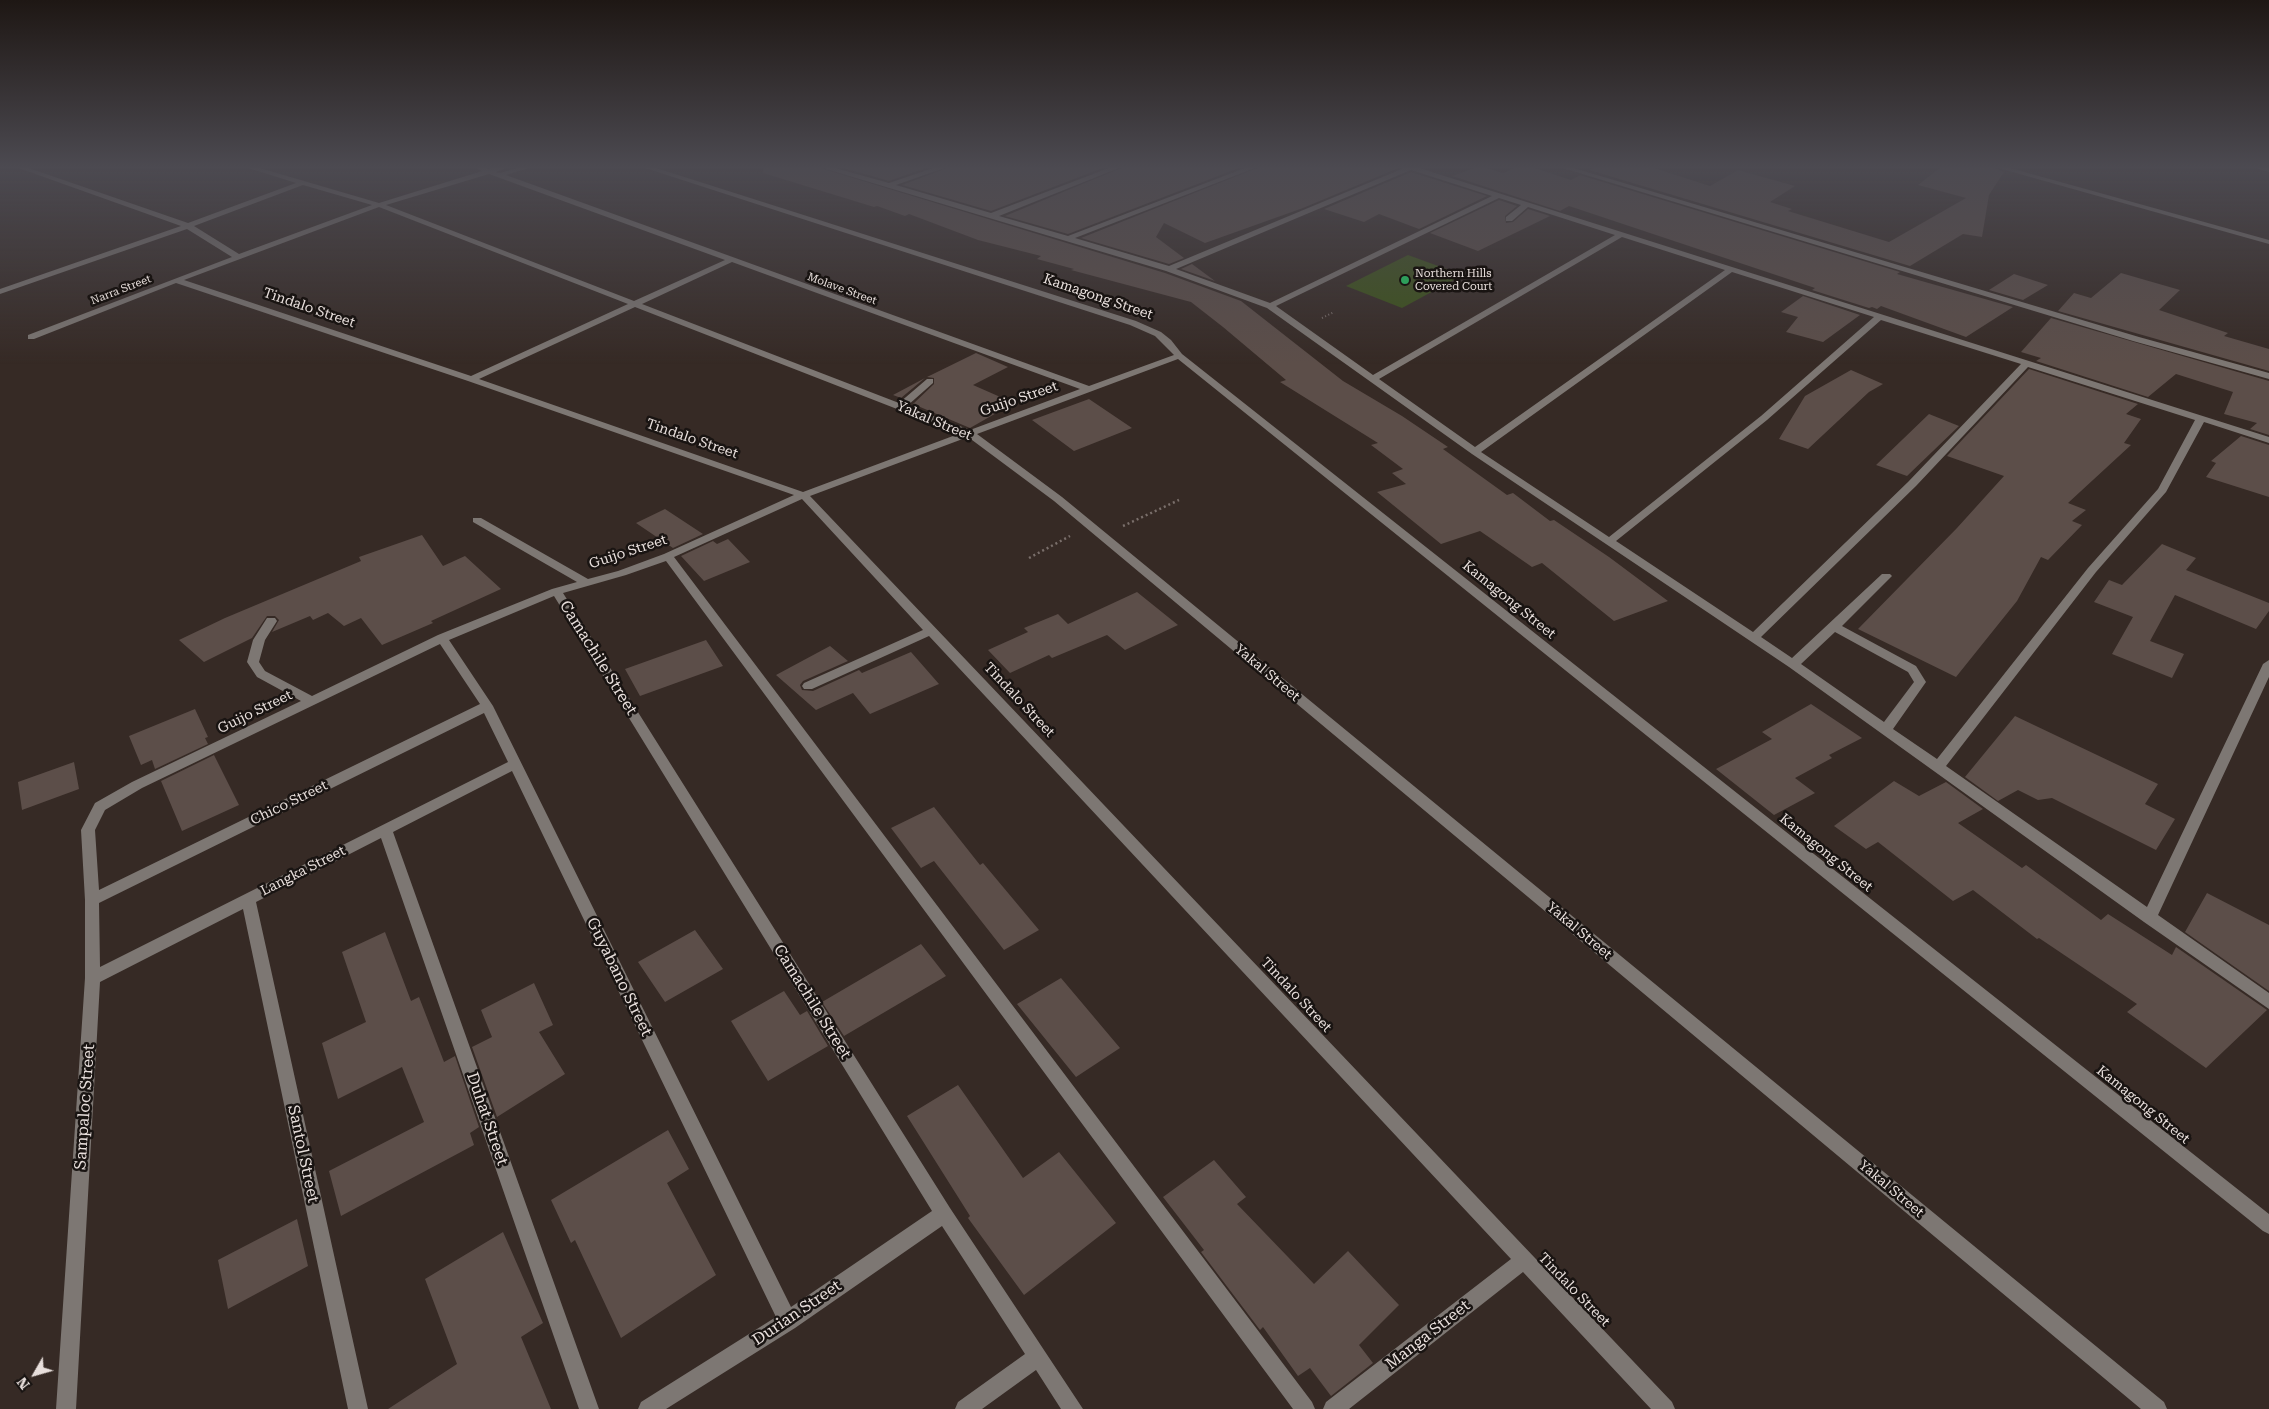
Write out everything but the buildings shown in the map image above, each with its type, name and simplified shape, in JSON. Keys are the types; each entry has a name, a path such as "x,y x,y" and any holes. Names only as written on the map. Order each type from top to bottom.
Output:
{"street":[{"path":"0,292 172,232"},
{"path":"197,232 238,257"},
{"name":"Narra Street","path":"31,337 306,232"},
{"name":"Yakal Street","path":"447,232 969,433 1058,499 2157,1409"},
{"name":"Molave Street","path":"652,232 1091,390"},
{"name":"Kamagong Street","path":"849,232 1133,322 1158,334 1168,342 1179,356 2269,1225"},
{"path":"1043,232 1168,269 1270,306 1475,452 1793,664 2269,1002"},
{"path":"1067,239 1086,232"},
{"path":"1168,269 1256,232"},
{"path":"1270,306 1424,232"},
{"path":"1611,232 2200,420 2269,440"},
{"path":"1778,232 2136,339 2269,376"},
{"path":"2232,232 2269,242"},
{"path":"1374,379 1621,235"},
{"path":"471,380 730,260"},
{"path":"1475,452 1732,269"},
{"name":"Tindalo Street","path":"176,280 802,495 1665,1409"},
{"path":"1609,542 1764,418 1878,318"},
{"name":"Guijo Street","path":"100,807 138,785 442,638 556,591 622,573 668,556 802,495 1179,356"},
{"path":"1753,638 1912,484 2026,364"},
{"path":"900,407 930,381"},
{"path":"1938,767 2092,570 2162,490 2200,420"},
{"path":"477,520 585,582"},
{"path":"668,556 1305,1409"},
{"path":"1793,664 1886,576"},
{"name":"Camachile Street","path":"556,591 944,1214 1072,1409"},
{"path":"271,621 259,640 253,662 261,674 312,701"},
{"path":"1834,627 1912,670 1920,682 1884,730"},
{"path":"808,686 931,631"},
{"name":"Guyabano Street","path":"442,638 487,706 788,1321"},
{"path":"2149,918 2269,664"},
{"name":"Chico Street","path":"92,900 487,706"},
{"name":"Langka Street","path":"93,978 514,764"},
{"name":"Sampaloc Street","path":"66,1409 93,978 92,900 88,830 100,807"},
{"name":"Duhat Street","path":"385,829 589,1409"},
{"name":"Santol Street","path":"248,899 358,1409"},
{"name":"Durian Street","path":"648,1409 788,1321 944,1214"},
{"name":"Manga Street","path":"1333,1409 1524,1260"},
{"path":"966,1409 1038,1356"}],"path":[{"path":"1102,536 1179,500"},
{"path":"1029,558 1089,526"}],"green space":[{"name":"Northern Hills Covered Court","path":"1408,255 1463,275 1402,308 1346,286"}],"place":[{"name":"Northern Hills Covered Court","path":"1405,280"}]}
